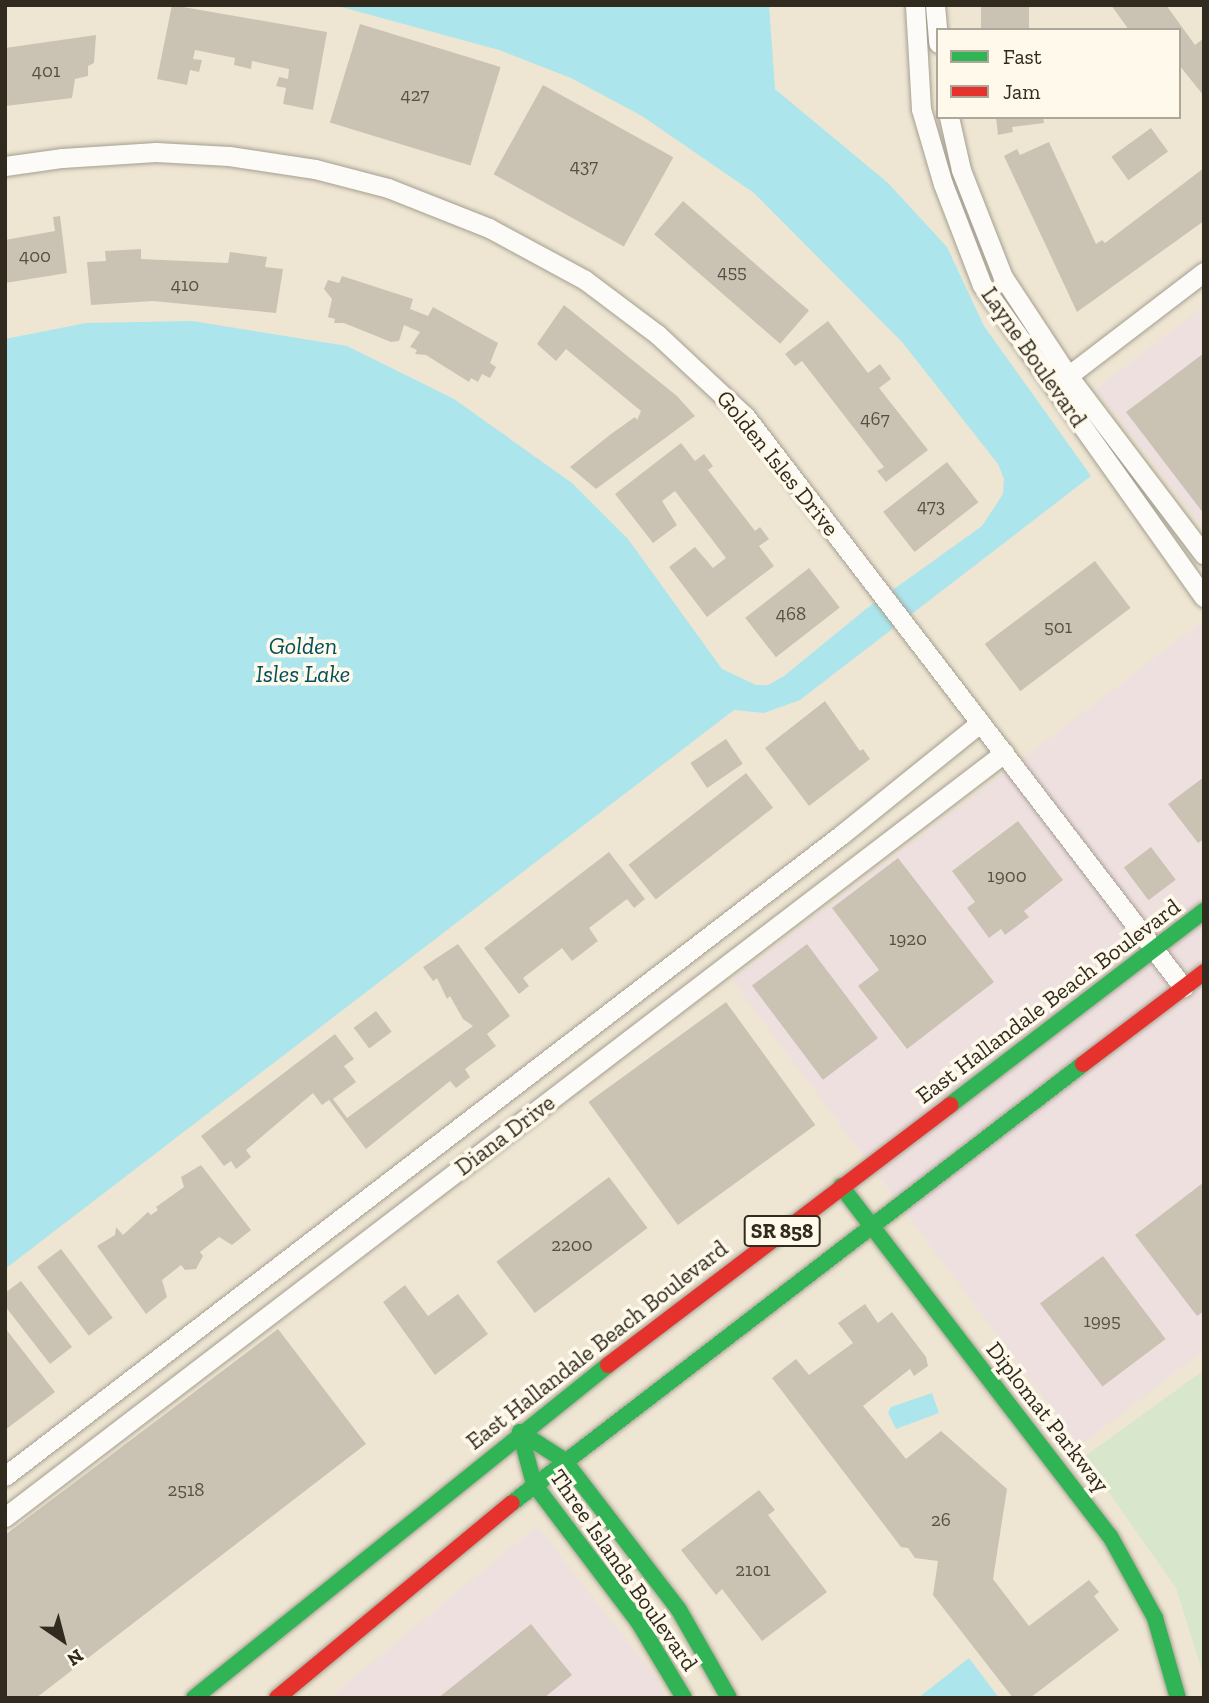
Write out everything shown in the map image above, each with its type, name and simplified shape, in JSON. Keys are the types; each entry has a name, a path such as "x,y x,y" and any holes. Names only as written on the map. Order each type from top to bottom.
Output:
{"main road":[{"name":"East Hallandale Beach Boulevard","path":"194,1698 520,1432 1204,911"},
{"name":"SR 858","path":"277,1698 534,1483 1204,972"},
{"name":"Diplomat Parkway","path":"841,1186 873,1224 1111,1536 1155,1618 1178,1698"},
{"name":"Three Islands Boulevard","path":"520,1432 564,1460 679,1610 729,1698"},
{"name":"Three Islands Boulevard","path":"520,1432 534,1483 639,1623 684,1698"}],"street":[{"name":"Layne Boulevard","path":"915,5 922,109 943,184 1003,277 1061,382 1204,597"},
{"path":"935,5 937,28"},
{"name":"Layne Boulevard","path":"949,119 974,233"},
{"name":"Golden Isles Drive","path":"5,166 117,154 229,156 315,169 376,185 489,228 585,280 719,389 767,442 1184,987"},
{"path":"1061,382 1204,272"},
{"name":"Layne Boulevard","path":"1061,382 1204,555"},
{"name":"Diana Drive","path":"5,1476 841,835 888,793 980,723"},
{"name":"Diana Drive","path":"5,1517 1004,754"},
{"path":"160,1357 180,1383"}],"shaded area":[{"path":"1204,306 1204,529 1096,389"},
{"path":"1204,620 1204,1350 1080,1446 732,980"},
{"path":"537,1526 658,1680 665,1698 329,1698"}],"green space":[{"path":"1204,1370 1204,1677 1176,1588 1084,1457"}],"water":[{"name":"Golden Isles Lake","path":"334,5 769,5 775,89 888,183 947,247 984,326 1091,476 800,700 764,713 734,710 5,1269 5,339 86,323 192,321 347,346 454,399 572,483 628,539 722,669 756,685 768,685 784,676 866,609 982,526 1003,494 1004,479 998,464 902,342 754,193 642,116 571,78 499,50"},
{"path":"932,1393 939,1413 896,1429 888,1413 891,1407"},
{"path":"969,1658 999,1698 918,1698"}],"building":[{"path":"172,5 327,32 313,110 283,104 286,88 276,86 279,77 288,79 289,69 252,61 251,69 234,65 235,58 195,50 193,59 202,60 199,72 190,70 187,85 157,79"},
{"path":"981,5 1029,5 1029,28 981,28"},
{"path":"1111,5 1166,5 1195,45 1204,38 1204,96 1181,67 1181,28 1128,28"},
{"path":"360,24 501,67 470,165 330,122"},
{"path":"96,35 94,63 88,66 88,76 75,79 72,98 5,106 5,48"},
{"path":"543,85 673,157 624,246 494,174"},
{"path":"996,119 1043,119 1044,123 1012,127 1013,132 998,135"},
{"path":"1151,128 1168,151 1128,180 1111,157"},
{"path":"1049,142 1096,244 1102,240 1105,243 1204,168 1204,221 1077,312 1004,156 1017,149 1020,155"},
{"path":"683,201 809,311 780,344 654,234"},
{"path":"60,216 67,273 5,283 5,240 55,231 53,217"},
{"path":"141,249 141,259 228,263 230,252 267,257 265,267 283,269 276,313 153,301 91,305 87,262 106,261 105,251"},
{"path":"342,276 413,299 410,309 428,316 433,307 498,343 490,363 496,367 490,378 482,374 478,382 471,378 469,382 426,355 415,354 417,350 410,347 420,332 404,325 399,341 391,342 344,323 334,323 335,319 328,317 332,299 324,289 328,280 339,283"},
{"path":"564,305 677,396 695,416 596,489 570,467 635,417 637,420 641,411 566,349 556,361 537,344"},
{"path":"828,321 868,373 880,364 891,379 879,388 928,450 886,482 877,471 884,467 802,361 795,366 785,354"},
{"path":"1204,353 1204,514 1126,412"},
{"path":"681,443 695,461 704,454 713,466 708,470 755,531 760,527 769,539 759,546 774,566 707,617 669,567 695,547 713,568 726,558 675,491 662,501 677,525 653,543 615,494"},
{"path":"947,462 978,502 915,552 883,512"},
{"path":"1095,561 1131,608 1020,691 985,644"},
{"path":"809,568 840,607 776,657 745,618"},
{"path":"825,701 860,751 863,749 870,759 809,806 765,748"},
{"path":"726,739 743,764 707,788 690,763"},
{"path":"746,773 773,808 656,899 629,865"},
{"path":"1204,777 1204,839 1198,843 1168,804"},
{"path":"1018,821 1063,880 1024,911 1029,917 1005,935 1001,929 989,938 967,908 975,902 952,871"},
{"path":"1151,847 1176,880 1149,900 1124,867"},
{"path":"609,852 645,899 634,908 627,899 589,928 598,941 572,961 562,948 523,978 529,986 519,994 484,948"},
{"path":"898,858 994,982 907,1049 858,986 879,970 832,908"},
{"path":"458,944 510,1016 487,1034 496,1046 465,1069 470,1077 456,1088 450,1081 366,1149 329,1100 322,1105 313,1093 246,1150 251,1157 236,1169 231,1161 224,1166 201,1136 335,1034 354,1059 344,1066 356,1082 333,1099 347,1118 473,1026 463,1019 450,996 447,999 437,978 433,981 423,967"},
{"path":"807,944 878,1038 823,1080 752,986"},
{"path":"726,1002 815,1125 678,1225 588,1102"},
{"path":"376,1011 392,1032 369,1049 354,1028"},
{"path":"201,1165 251,1230 232,1245 219,1237 200,1252 203,1256 196,1269 185,1270 181,1265 162,1280 167,1297 146,1314 97,1246 115,1235 116,1227 123,1235 148,1212 151,1215 158,1210 156,1207 184,1187 181,1177"},
{"path":"609,1177 648,1228 535,1313 496,1262"},
{"path":"1204,1182 1204,1311 1197,1316 1135,1235"},
{"path":"61,1249 113,1318 89,1336 37,1267"},
{"path":"1103,1256 1166,1339 1102,1387 1040,1304"},
{"path":"21,1281 72,1347 50,1364 5,1306 5,1293"},
{"path":"405,1285 428,1316 458,1294 488,1334 435,1375 383,1302"},
{"path":"865,1304 878,1323 892,1312 926,1357 928,1366 914,1376 910,1369 863,1406 906,1459 941,1431 1007,1489 993,1579 1029,1626 1089,1580 1099,1592 1094,1596 1119,1630 1030,1698 1013,1698 933,1595 938,1561 915,1558 908,1548 901,1547 772,1378 796,1359 809,1375 853,1343 838,1323"},
{"path":"5,1328 55,1392 5,1430"},
{"path":"278,1329 366,1444 36,1698 5,1698 5,1535"},
{"path":"759,1490 775,1510 768,1515 827,1592 762,1641 722,1589 716,1595 681,1550"},
{"path":"531,1624 572,1675 544,1698 438,1698"}],"traffic: fast":[{"path":"950,1105 1204,911"},
{"path":"512,1503 1083,1064"},
{"path":"841,1186 1110,1536 1155,1618 1178,1698"},
{"path":"194,1698 608,1365"},
{"path":"520,1432 564,1460 679,1610 729,1698"},
{"path":"520,1432 534,1484 639,1623 684,1698"}],"traffic: jam":[{"path":"1083,1064 1204,972"},
{"path":"608,1365 950,1105"},
{"path":"277,1698 512,1503"}]}
